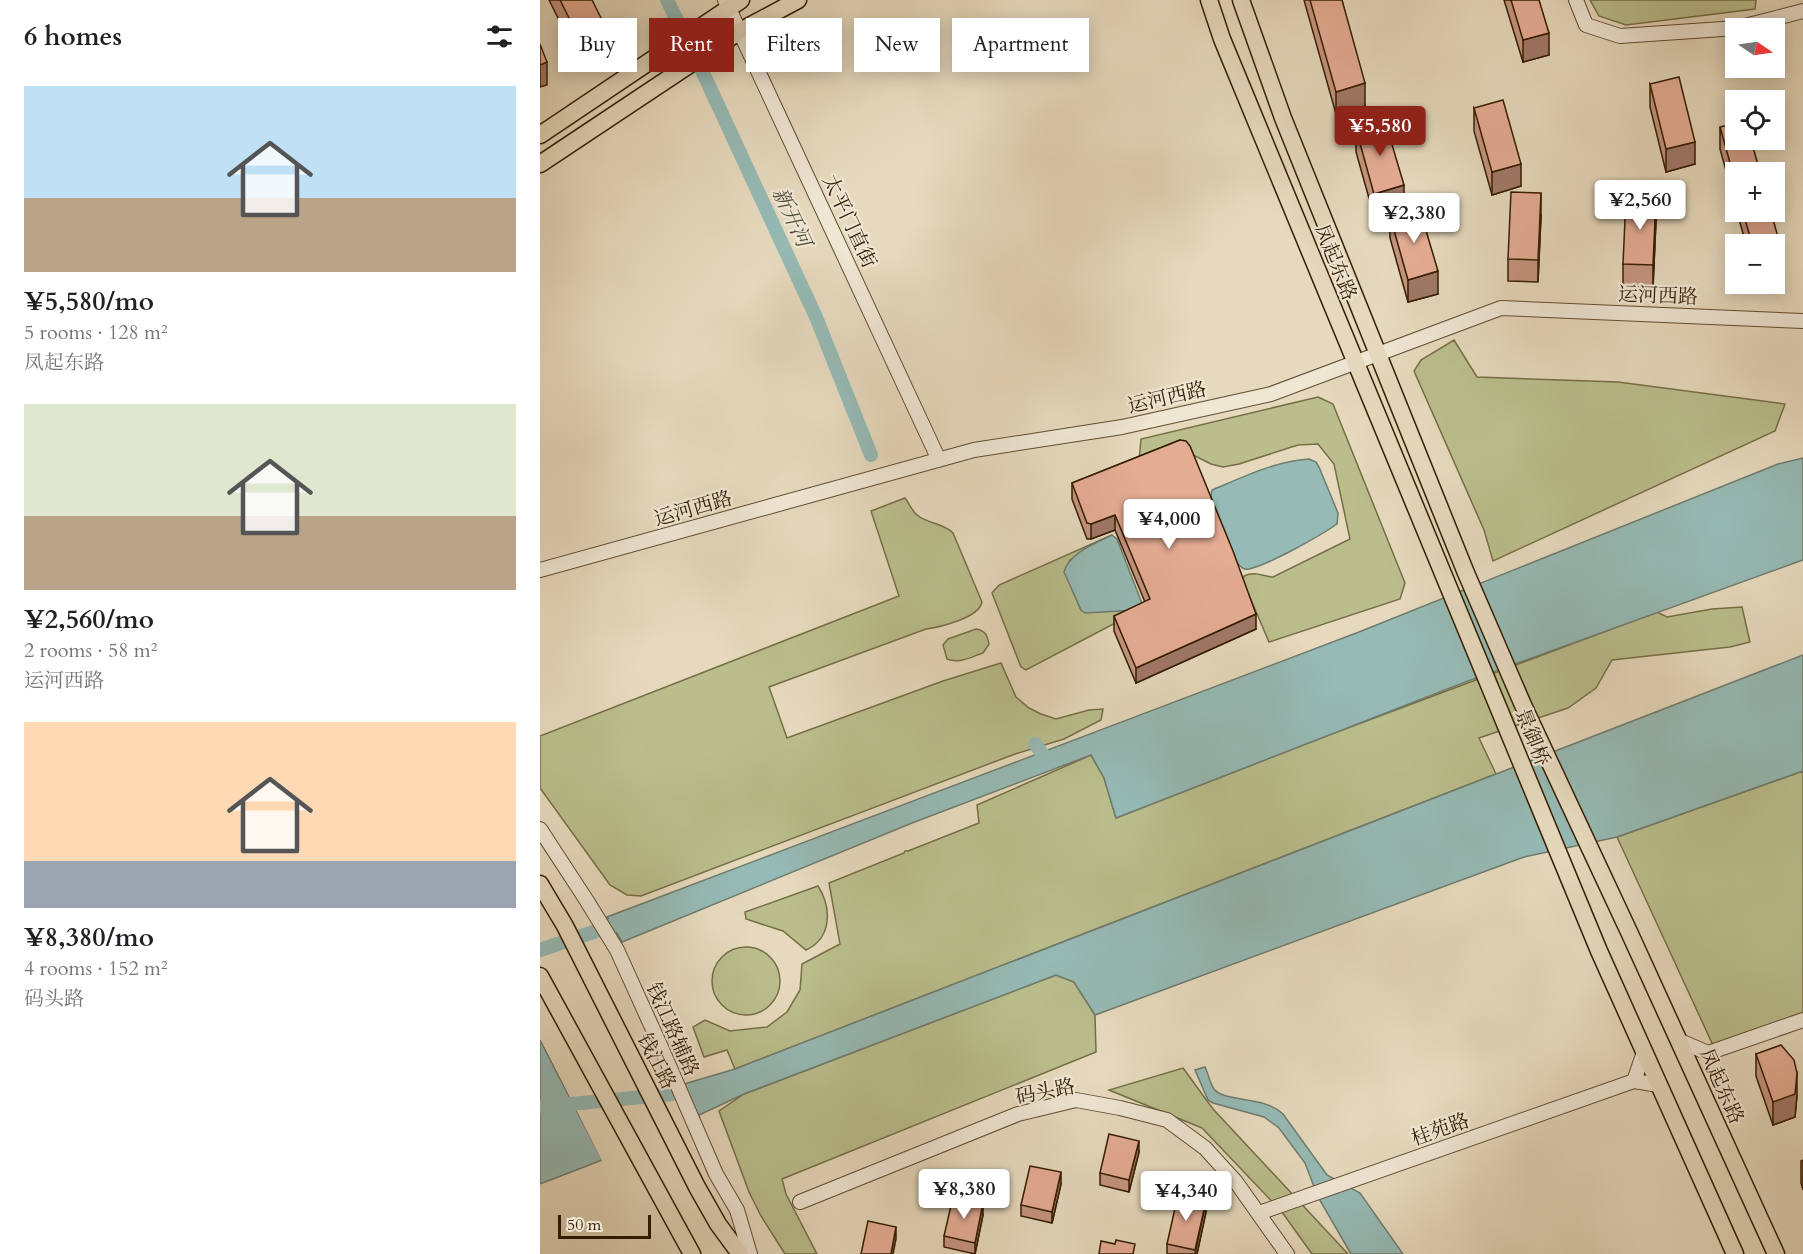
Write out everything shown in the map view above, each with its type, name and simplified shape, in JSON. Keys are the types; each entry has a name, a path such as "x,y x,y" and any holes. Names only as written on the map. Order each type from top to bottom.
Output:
{"main road":[{"path":"540,164 740,31 798,0"},
{"name":"凤起东路","path":"1209,0 1222,39 1428,538"},
{"name":"凤起东路","path":"1241,0 1283,117 1448,529"},
{"path":"540,135 708,21 731,2"},
{"name":"景御桥","path":"1448,529 1523,705 1630,934"},
{"name":"景御桥","path":"1428,538 1599,951 1644,1052"},
{"name":"钱江路","path":"540,884 571,937 697,1186 718,1224 740,1254"},
{"name":"凤起东路","path":"1630,934 1776,1254"},
{"path":"540,976 692,1254"},
{"path":"1644,1052 1735,1254"},
{"path":"718,1224 730,1254"}],"street":[{"path":"1576,0 1586,25 1620,36 1737,28 1803,11"},
{"name":"太平门直街","path":"731,2 740,31 939,460"},
{"name":"运河西路","path":"540,570 974,450 1122,427 1271,394 1501,308 1803,321"},
{"name":"钱江路辅路","path":"540,829 617,950 716,1174 737,1210 750,1254"},
{"path":"1678,1040 1708,1053 1803,1020"},
{"path":"1634,1081 1644,1052"},
{"path":"1696,1080 1708,1053"},
{"name":"桂苑路","path":"1259,1214 1634,1081 1659,1085"},
{"name":"码头路","path":"800,1202 1018,1114 1076,1100 1167,1120 1205,1148 1236,1182 1287,1254"}],"green space":[{"path":"1590,0 1756,0 1755,9 1626,25 1599,16"},
{"path":"1454,340 1477,377 1618,382 1785,404 1775,431 1493,561 1484,530 1414,371 1421,360"},
{"path":"1318,397 1333,404 1405,583 1400,599 1269,642 1243,581 1244,576 1255,574 1273,577 1350,539 1334,464 1318,444 1298,445 1223,467 1211,464 1187,452 1139,461 1141,439"},
{"path":"905,498 917,515 953,533 982,602 974,613 958,621 926,629 769,687 787,738 943,681 1001,663 1016,697 1029,708 1056,719 1089,710 1103,709 1101,720 1064,739 1015,754 641,896 627,895 610,885 540,788 540,736 899,596 871,511"},
{"path":"1112,535 1070,560 1065,572 1081,610 1142,609 1026,670 1021,667 992,593 999,585"},
{"path":"1742,607 1750,642 1730,647 1612,660 1596,688 1568,708 1479,738 1496,774 735,1069 727,1050 704,1057 693,1027 705,1020 730,1031 767,1027 787,1012 800,990 802,964 840,944 829,883 979,823 977,805 1091,755 1104,778 1116,818 1657,612 1667,617 1712,609"},
{"path":"976,629 984,632 988,638 989,644 983,653 960,660 947,659 943,645 948,639"},
{"path":"1803,771 1803,1022 1717,1054 1617,837"},
{"path":"818,886 826,904 827,922 821,938 806,950 783,931 746,919 745,912"},
{"path":"746,947 759,950 770,957 777,968 780,981 777,994 770,1005 759,1012 746,1015 733,1012 722,1005 715,994 712,981 715,968 722,957 733,950"},
{"path":"1056,975 1074,982 1095,1015 1096,1052 782,1179 786,1194 817,1254 785,1254 749,1192 719,1111 744,1094"},
{"path":"1183,1068 1213,1109 1348,1254 1312,1254 1282,1212 1202,1128 1109,1090"}],"water":[{"path":"1803,458 1803,560 1468,681 1116,818 1104,778 1091,755 912,823 622,942 607,917 1359,632 1778,464"},
{"path":"1309,459 1316,462 1319,467 1338,513 1337,524 1268,562 1249,569 1242,568 1237,563 1212,504 1212,490 1272,466"},
{"path":"1112,535 1117,539 1143,606 1137,610 1085,613 1081,610 1064,572 1071,559 1077,554"},
{"path":"1803,655 1803,771 1617,837 1524,857 1095,1015 1074,982 1056,975 744,1094 695,1117 684,1084 735,1069"},
{"path":"540,1040 602,1160 540,1184"},
{"path":"1205,1067 1214,1089 1219,1093 1265,1104 1283,1114 1327,1175 1360,1193 1403,1254 1351,1254 1318,1197 1305,1163 1279,1128 1264,1117 1208,1100 1195,1070"}],"pier":[{"path":"540,1037 543,1038 604,1159 603,1163"}],"building":[{"path":"560,0 592,0 601,18 569,18"},
{"path":"1310,0 1342,0 1365,83 1336,92"},
{"path":"1511,0 1539,0 1549,33 1523,40"},
{"path":"540,44 547,62 540,65"},
{"path":"1679,77 1695,142 1666,149 1650,84"},
{"path":"1503,100 1521,164 1492,172 1474,108"},
{"path":"1385,121 1404,185 1374,194 1356,129"},
{"path":"1725,126 1725,145 1720,127"},
{"path":"1726,150 1754,150 1757,162 1730,162"},
{"path":"1511,192 1541,193 1538,260 1508,259"},
{"path":"1626,197 1656,198 1653,265 1623,264"},
{"path":"1419,207 1438,271 1408,280 1390,216"},
{"path":"1746,222 1774,222 1777,234 1749,234"},
{"path":"1180,440 1186,441 1190,446 1256,614 1136,668 1114,616 1150,599 1115,515 1091,524 1087,523 1072,483"},
{"path":"1781,1045 1794,1060 1797,1073 1795,1094 1773,1102 1756,1054"},
{"path":"1109,1134 1139,1141 1129,1180 1100,1173"},
{"path":"1030,1166 1061,1172 1052,1212 1021,1205"},
{"path":"1178,1195 1206,1201 1195,1250 1167,1244"},
{"path":"953,1197 983,1203 975,1243 944,1236"},
{"path":"868,1221 896,1227 891,1254 861,1254"},
{"path":"1116,1240 1135,1244 1133,1254 1099,1254 1101,1241 1115,1244"}],"waterway":[{"name":"新开河","path":"667,0 816,317 871,455"},
{"name":"新开河","path":"1035,744 1046,759"},
{"path":"540,950 629,920"},
{"path":"540,1107 693,1092"}]}
